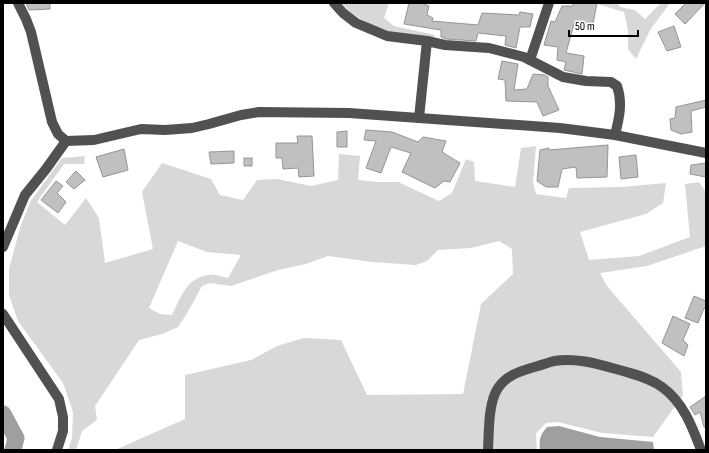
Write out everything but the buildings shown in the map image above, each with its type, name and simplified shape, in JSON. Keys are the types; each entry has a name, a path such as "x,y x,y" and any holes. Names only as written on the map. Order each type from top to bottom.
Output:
{"street":[{"path":"18,3 31,32 52,122 58,134 66,141 94,140 141,130 192,128 241,115 259,112 349,113 560,128 615,135 706,153"},
{"path":"334,3 356,23 387,36 445,45 489,48 530,60 563,77 586,81 611,82 617,86 620,98 620,115 615,135"},
{"path":"530,60 549,3"},
{"path":"419,118 427,41"},
{"path":"3,247 25,195 66,141"},
{"path":"3,314 59,400 63,417 63,432 57,450"},
{"path":"488,450 492,406 494,396 501,383 513,374 522,371 554,361 573,360 641,376 652,380 662,387 672,395 683,409 692,426 701,450"}],"shaded area":[{"path":"341,3 389,3 384,18 394,26 435,35 429,45 407,40 369,24 348,10"},
{"path":"594,3 618,3 620,7 635,10 645,19 661,3 670,3 650,30 636,59 628,49 628,30 624,12"},
{"path":"536,146 533,182 536,194 566,198 569,188 622,187 666,183 663,203 646,214 580,232 589,260 639,256 690,237 685,184 699,182 706,192 706,246 647,266 600,273 607,286 681,372 683,395 653,437 602,433 558,422 546,423 536,433 537,450 115,450 185,419 185,375 251,360 277,346 304,338 341,340 367,395 463,394 481,304 513,274 512,249 499,241 471,248 438,250 427,261 416,265 372,262 328,256 306,264 278,270 231,286 210,283 202,286 178,327 162,334 139,340 95,406 97,420 82,431 76,450 68,450 72,438 73,412 63,383 18,321 9,295 9,269 20,228 30,202 62,158 85,156 84,164 64,164 37,202 65,225 86,198 99,218 105,263 153,249 142,192 162,163 211,179 220,195 243,200 257,180 277,179 311,186 338,180 339,154 360,156 358,180 398,182 439,201 452,193 466,159 474,162 475,181 515,187 521,148","holes":["178,241 207,252 241,255 228,278 209,275 201,277 190,284 182,295 172,315 160,314 149,308"]},
{"path":"559,426 600,437 653,442 654,450 540,450 540,437 547,427"}],"waterway":[{"path":"3,414 16,438 13,450"}]}
